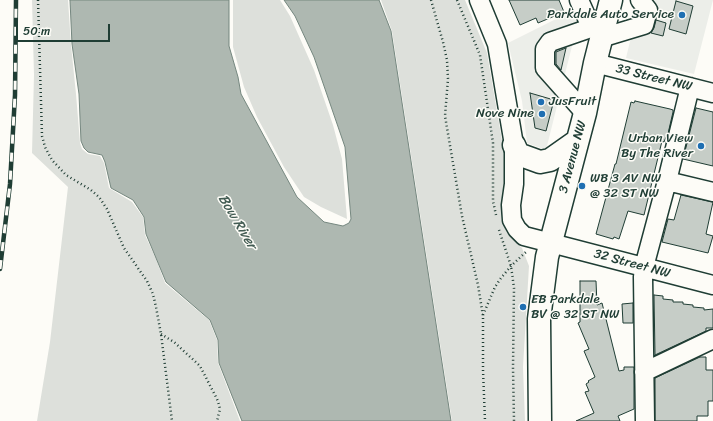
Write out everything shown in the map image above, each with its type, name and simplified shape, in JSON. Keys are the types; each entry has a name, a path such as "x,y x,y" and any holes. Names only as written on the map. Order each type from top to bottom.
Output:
{"main road":[{"name":"3 Avenue NW","path":"540,421 539,319 550,243 585,113 595,63 611,0"},
{"path":"514,145 518,154 540,162 550,160 577,141"}],"street":[{"name":"32 Street NW","path":"479,0 497,44 514,145 514,184 511,205 512,220 517,229 524,236 713,285"},
{"path":"579,0 587,18 603,31"},
{"path":"585,113 545,68 545,49 550,42 603,31 644,25 648,10 640,0"},
{"name":"33 Street NW","path":"595,63 713,93"},
{"path":"645,421 644,267 690,87"},
{"path":"667,181 713,192"},
{"path":"644,372 713,339"}],"path":[{"path":"38,0 42,136 52,160 66,175 91,190 99,197 107,209 124,248 147,281 153,294 161,334 172,421"},
{"path":"431,0 447,60 448,79 445,116 462,216 478,284 483,316 483,370 486,421"},
{"path":"457,0 480,55 493,142 493,201 497,220"},
{"path":"499,227 511,266 514,288 514,421"},
{"path":"483,316 496,286 511,266 526,252"},
{"path":"161,334 174,342 200,366 218,400 220,409 218,421"}],"shaded area":[{"path":"32,0 68,0 80,143 82,149 88,154 100,156 104,163 109,188 132,202 143,217 145,235 165,283 209,320 217,340 218,363 240,421 37,421 50,342 68,187 32,153 34,75"},
{"path":"233,0 280,0 290,16 314,70 333,125 342,159 347,219 304,197 284,167 257,117 244,87 233,47"},
{"path":"381,0 465,0 487,53 506,164 506,182 501,219 507,233 522,248 529,266 523,367 525,421 452,421 392,31"},
{"path":"640,0 713,0 694,74 626,58"},
{"path":"582,6 546,150 527,143 522,101 508,43"}],"water":[{"name":"Bow River","path":"70,0 229,0 229,46 238,77 241,94 297,197 324,222 343,226 349,223 351,219 345,147 314,57 295,16 284,0 379,0 391,31 451,421 242,421 219,363 218,340 210,320 166,282 146,234 144,217 133,200 111,188 102,155 88,152 84,148 81,141 79,94 72,44"}],"building":[{"path":"509,0 559,0 564,12 538,23 536,18 520,25"},
{"name":"Parkdale Auto Service","path":"676,1 693,6 686,34 669,29"},
{"path":"656,20 666,23 663,36 651,33"},
{"path":"566,48 561,70 556,64 556,52"},
{"name":"Nove Nine","path":"530,93 554,100 546,131 535,128"},
{"path":"635,101 670,109 673,110 673,112 667,138 666,137 664,142 662,141 644,215 628,211 619,239 614,237 613,239 596,234 616,164 631,102 634,103"},
{"path":"696,108 713,112 713,166 683,159"},
{"path":"681,195 713,202 706,234 713,236 708,253 662,242 668,219 674,220"},
{"path":"580,281 596,281 597,305 602,303 619,371 624,370 624,367 634,367 634,409 618,416 620,421 576,421 594,413 585,392 589,391 586,384 589,382 588,381 595,377 584,351 589,349 578,323 580,322"},
{"path":"654,295 663,296 663,299 673,300 673,302 683,302 683,304 693,305 693,307 704,308 704,310 713,309 713,328 706,328 706,331 655,355"},
{"path":"633,303 633,323 623,323 622,304"},
{"path":"700,357 706,357 706,370 713,370 713,401 708,401 708,416 697,416 697,421 655,421 655,378"}],"railway":[{"path":"0,269 10,184 15,95 16,0"}],"place":[{"name":"Parkdale Auto Service","path":"682,15"},
{"name":"JusFruit","path":"541,102"},
{"name":"Nove Nine","path":"542,114"},
{"name":"Urban View By The River","path":"701,146"},
{"name":"WB 3 AV NW @ 32 ST NW","path":"582,186"},
{"name":"EB Parkdale BV @ 32 ST NW","path":"523,307"}]}
